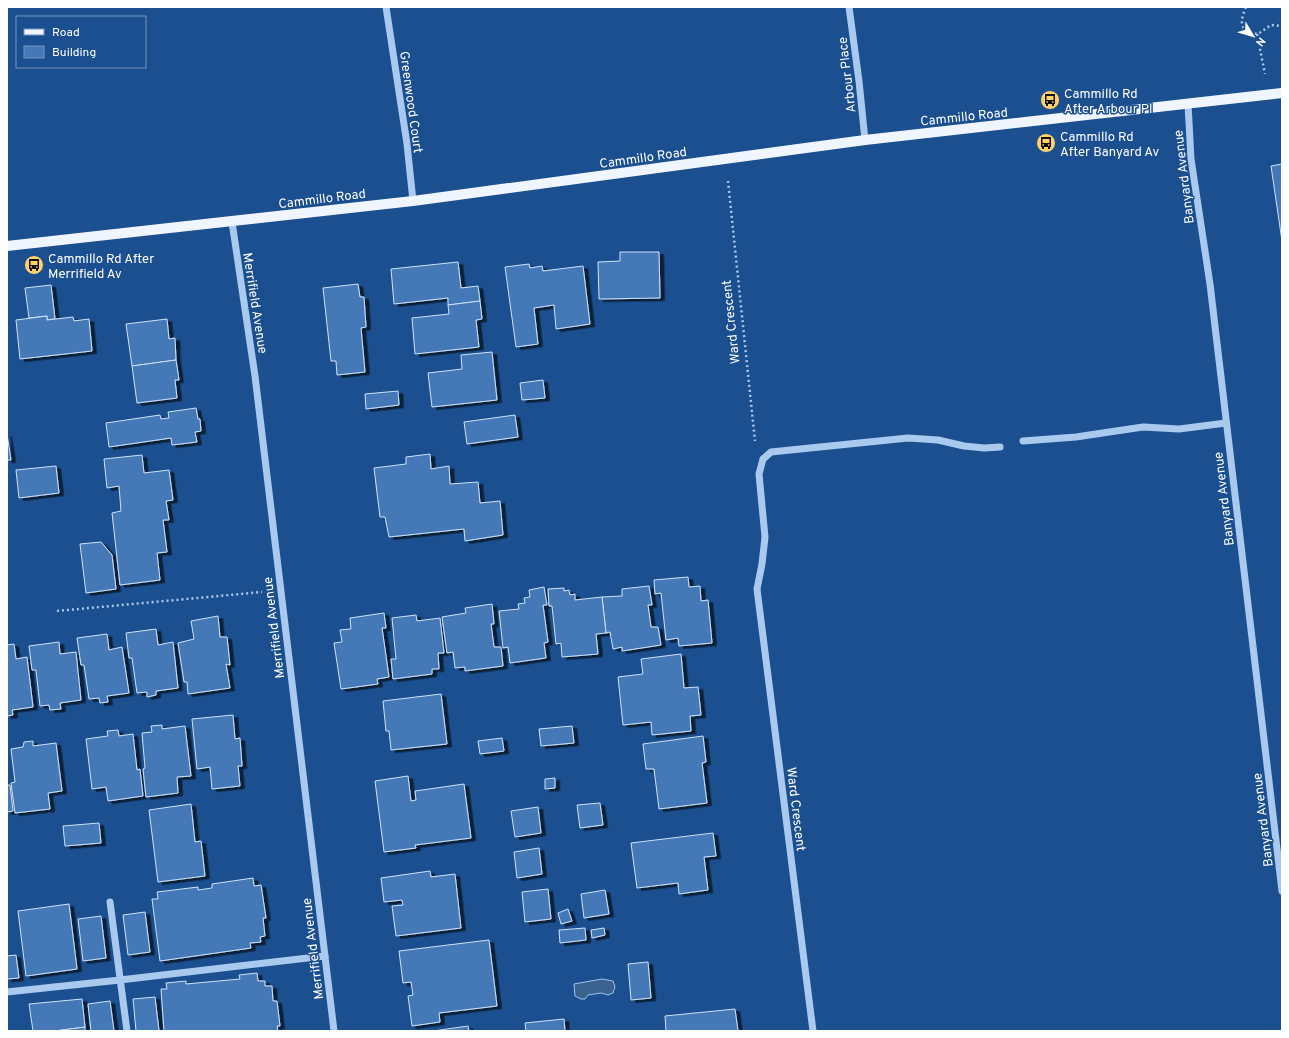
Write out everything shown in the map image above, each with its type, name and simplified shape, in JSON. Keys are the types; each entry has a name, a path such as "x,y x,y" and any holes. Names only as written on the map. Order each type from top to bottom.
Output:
{"main road":[{"name":"Cammillo Road","path":"7,246 413,201 865,140 1282,93"}],"street":[{"name":"Greenwood Court","path":"386,7 407,144 413,201"},
{"name":"Arbour Place","path":"849,7 865,140"},
{"name":"Banyard Avenue","path":"1188,104 1191,159 1210,284 1282,891"},
{"name":"Merrifield Avenue","path":"232,222 254,376 334,1031"},
{"path":"1023,441 1076,437 1143,427 1179,429 1226,423"},
{"path":"764,459 771,452 908,438 938,440 964,446 984,448 1000,447"},
{"name":"Ward Crescent","path":"764,459 759,474 765,537 757,589 813,1031"},
{"path":"110,902 126,1031"},
{"path":"7,992 325,956"}],"path":[{"path":"1246,7 1241,21 1243,27 1249,33 1257,34 1271,25 1282,26"},
{"path":"1257,34 1264,74"},
{"name":"Ward Crescent","path":"728,182 754,440 764,459"},
{"path":"57,611 280,590"}],"water":[{"path":"602,979 613,981 615,987 613,993 608,995 601,993 588,995 585,999 575,996 574,984"}],"building":[{"path":"1282,164 1282,241 1271,166"},
{"path":"620,252 659,252 660,298 599,299 598,262 620,261"},
{"path":"458,262 461,288 478,286 480,301 448,305 448,298 394,304 391,269"},
{"path":"529,264 530,268 542,266 543,271 583,266 590,324 556,329 554,305 534,308 538,344 516,347 505,267"},
{"path":"358,284 360,297 364,297 366,327 361,328 365,372 337,375 336,361 331,361 323,288"},
{"path":"51,285 55,319 47,320 47,316 29,318 25,288"},
{"path":"480,301 482,319 476,320 479,347 415,354 412,318 449,314 448,305"},
{"path":"47,316 47,320 73,317 74,321 89,319 92,351 20,359 16,320"},
{"path":"167,319 169,339 175,338 176,360 132,366 126,324"},
{"path":"492,352 497,400 432,407 428,373 462,369 461,355"},
{"path":"176,360 179,380 175,380 177,398 137,403 132,366"},
{"path":"543,380 545,398 522,400 520,383"},
{"path":"398,391 399,405 366,409 365,394"},
{"path":"196,408 198,419 200,419 201,431 195,432 197,442 172,445 171,438 109,447 106,423 160,415 161,419 169,418 168,412"},
{"path":"515,415 518,437 467,444 464,422"},
{"path":"7,434 11,460 7,460"},
{"path":"430,454 431,469 449,466 450,484 478,482 480,503 500,501 503,535 465,541 464,529 389,537 385,517 380,517 374,468 406,464 406,457"},
{"path":"142,455 144,473 169,470 173,500 166,501 169,520 163,520 167,552 157,553 160,580 120,585 112,513 121,511 119,486 107,488 104,459"},
{"path":"56,466 59,493 19,498 16,470"},
{"path":"101,542 112,555 116,589 86,593 80,544"},
{"path":"688,577 689,587 700,586 701,601 708,600 712,643 679,646 678,638 666,640 661,593 655,594 654,580"},
{"path":"649,586 652,605 648,605 651,627 658,627 661,645 622,651 622,647 613,649 610,632 606,633 602,597 622,596 622,589"},
{"path":"544,587 547,605 543,605 548,642 544,643 546,658 510,663 508,647 503,648 499,611 519,609 518,604 525,603 524,598 530,597 529,590"},
{"path":"564,588 564,591 569,590 570,595 575,594 575,600 602,597 606,633 596,634 598,654 562,657 561,643 556,644 552,606 549,606 548,589"},
{"path":"492,604 494,624 491,624 494,647 501,647 503,666 465,671 465,667 455,668 453,652 447,653 442,617 466,613 465,608"},
{"path":"384,613 386,628 382,628 389,677 377,679 378,684 341,689 334,643 342,642 340,630 351,629 350,618"},
{"path":"416,615 417,621 440,618 444,653 438,653 439,669 432,669 432,674 393,679 391,659 396,659 392,618"},
{"path":"218,616 220,637 227,637 230,665 226,664 230,688 188,694 187,682 184,682 178,643 194,639 191,621"},
{"path":"156,629 158,645 173,642 178,688 156,691 156,695 147,697 147,692 137,693 132,658 129,658 126,633"},
{"path":"107,634 109,650 122,647 129,693 107,696 108,702 100,703 99,698 89,699 84,665 81,665 77,638"},
{"path":"59,642 60,654 76,652 81,700 60,703 61,709 50,710 49,705 40,706 36,670 32,670 29,646"},
{"path":"14,644 16,659 27,657 33,707 12,710 13,715 7,716 7,645"},
{"path":"681,654 684,688 698,687 701,715 690,716 691,731 652,735 651,722 623,725 618,677 643,674 641,659"},
{"path":"441,694 447,744 391,750 389,731 386,731 383,701"},
{"path":"233,715 235,739 240,738 242,766 238,766 240,786 212,789 210,767 197,769 192,719"},
{"path":"162,725 162,729 185,726 191,776 177,777 178,793 146,797 143,769 145,768 142,733 152,732 151,726"},
{"path":"572,726 574,743 541,746 539,729"},
{"path":"118,730 119,736 133,734 137,770 140,769 143,796 108,801 106,787 92,789 86,739 108,736 107,731"},
{"path":"703,736 706,762 702,763 707,803 659,809 654,769 646,769 643,744"},
{"path":"502,738 504,751 480,754 478,741"},
{"path":"33,741 33,746 56,743 62,791 48,793 50,809 15,813 11,783 15,782 11,749 23,747 24,742"},
{"path":"408,776 411,801 416,800 415,791 464,784 471,838 415,845 416,848 384,852 375,781"},
{"path":"555,778 555,788 545,789 545,779"},
{"path":"7,785 10,785 13,811 7,812"},
{"path":"600,803 603,825 580,828 577,805"},
{"path":"191,804 195,842 201,841 205,876 158,882 149,810"},
{"path":"538,807 541,833 515,837 511,811"},
{"path":"99,823 101,843 65,846 63,826"},
{"path":"713,833 716,856 704,857 708,890 679,894 678,883 637,888 631,843"},
{"path":"539,848 542,874 517,878 514,852"},
{"path":"430,871 431,877 455,874 461,928 396,936 392,906 403,905 402,900 384,902 381,878"},
{"path":"253,878 254,886 261,885 266,918 263,918 265,936 260,937 261,942 250,943 251,948 160,961 152,899 158,899 157,892 198,887 198,890 212,888 212,884"},
{"path":"548,889 551,919 525,922 522,892"},
{"path":"605,890 609,914 584,918 581,894"},
{"path":"69,904 77,969 26,976 18,911"},
{"path":"568,909 572,921 561,924 558,913"},
{"path":"145,912 150,952 128,955 123,915"},
{"path":"101,916 106,958 83,961 78,919"},
{"path":"585,928 586,940 560,943 559,930"},
{"path":"604,928 605,935 592,938 591,930"},
{"path":"489,940 497,1006 439,1013 440,1022 412,1026 408,996 413,995 411,982 403,983 399,951"},
{"path":"16,955 19,978 7,979 7,956"},
{"path":"648,962 651,998 631,1000 628,964"},
{"path":"257,973 258,981 265,981 265,986 272,986 273,1001 277,1001 280,1026 277,1026 278,1031 164,1031 161,989 167,989 166,983 186,981 186,984 240,979 239,975"},
{"path":"155,997 159,1031 136,1031 133,999"},
{"path":"82,999 85,1027 55,1031 33,1031 29,1004"},
{"path":"110,1001 114,1031 91,1031 88,1004"},
{"path":"735,1009 738,1031 666,1031 665,1016"},
{"path":"564,1019 565,1031 526,1031 525,1023"},
{"path":"468,1026 469,1031 433,1031"},
{"path":"85,1027 85,1031 55,1031"}],"place":[{"name":"Cammillo Rd After Arbour Pl","path":"1050,100"},
{"name":"Cammillo Rd After Banyard Av","path":"1046,143"},
{"name":"Cammillo Rd After Merrifield Av","path":"34,265"}]}
